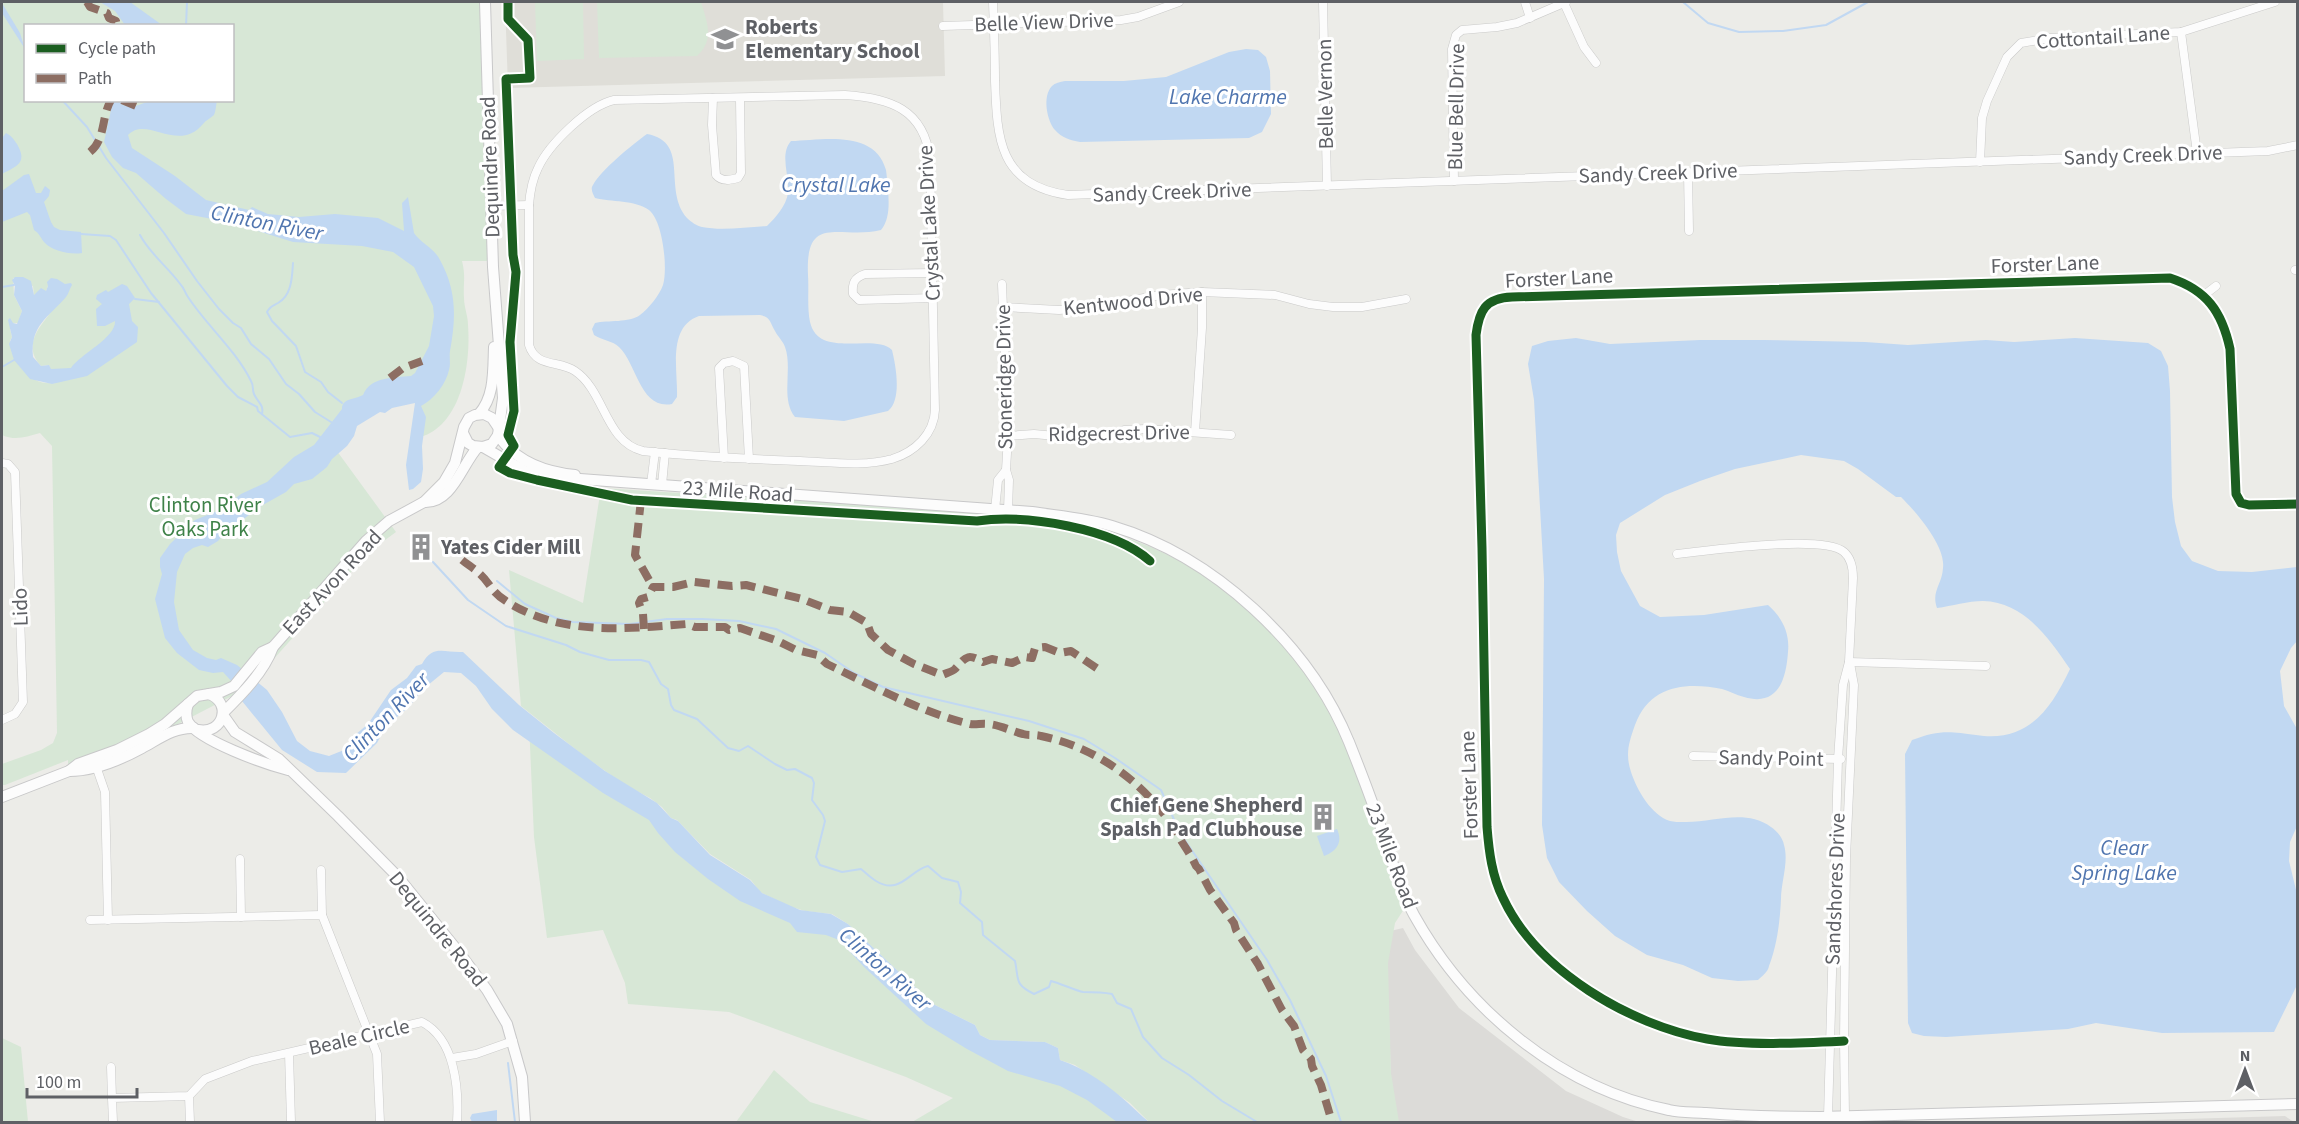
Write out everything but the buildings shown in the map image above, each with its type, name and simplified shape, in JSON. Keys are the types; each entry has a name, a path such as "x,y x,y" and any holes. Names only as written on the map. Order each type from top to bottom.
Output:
{"main road":[{"name":"Dequindre Road","path":"485,2 497,332 503,388 498,431"},
{"name":"Dequindre Road","path":"479,414 491,391 497,332"},
{"path":"479,414 492,418 498,431 492,444 480,447 468,443 464,433 466,421 479,414"},
{"name":"23 Mile Road","path":"498,431 510,451 520,458 552,471 576,475 580,479"},
{"name":"East Avon Road","path":"209,694 230,689 269,658 273,647 366,541 389,521 424,502 444,482 452,470 464,433"},
{"name":"23 Mile Road","path":"480,447 536,475 559,481 575,482 580,479 995,510 1093,521 1146,538 1195,562 1264,619 1312,678 1348,740 1398,879 1414,915 1457,979 1483,1008 1535,1051 1580,1076 1638,1101 1670,1111 1828,1117 2298,1104"},
{"name":"East Avon Road","path":"424,502 434,501 448,491 480,447"},
{"name":"East Avon Road","path":"223,714 238,699 254,670"},
{"path":"2,797 69,771 78,764 117,750 149,734 165,724 197,696 209,694 219,701 223,714 220,723 214,728 206,731 178,729 126,756 80,771 69,771"},
{"path":"188,704 187,717 196,729"},
{"name":"Dequindre Road","path":"223,714 235,732 279,759 398,877 447,936 487,990 507,1024 513,1041 524,1088 525,1122"},
{"name":"Dequindre Road","path":"196,729 226,748 288,770"}],"street":[{"path":"993,2 994,24"},
{"name":"Belle View Drive","path":"943,26 1121,20 1138,17 1179,2"},
{"name":"Belle Vernon","path":"1323,2 1327,186"},
{"path":"1525,2 1530,18 1565,2 1584,47 1596,63"},
{"name":"Cottontail Lane","path":"1980,162 1982,118 1987,101 2007,57 2021,43 2050,38 2181,32 2274,2"},
{"name":"Blue Bell Drive","path":"1455,181 1452,49 1454,40 1458,33 1466,29 1505,26 1530,18"},
{"name":"Sandy Creek Drive","path":"994,24 999,135 1005,156 1022,176 1043,189 1075,195 2268,151 2298,145"},
{"path":"2181,32 2197,153"},
{"name":"Crystal Lake Drive","path":"845,95 867,97 892,104 911,116 924,132 929,150 935,417 930,432 917,445 893,458 864,463 724,458 637,450 621,437 592,389 578,373 568,367 539,360 531,351 529,345 529,205 536,173 543,159 582,116 604,103 627,99 713,98 845,95"},
{"path":"713,98 712,125 716,175 719,179 729,180 738,178 741,173 740,99"},
{"path":"1688,172 1689,231"},
{"path":"492,206 529,205"},
{"path":"933,273 865,274 857,277 852,285 853,294 859,300 934,298"},
{"name":"Forster Lane","path":"1844,1041 1720,1041 1684,1034 1643,1021 1590,992 1558,966 1534,942 1510,911 1502,896 1492,866 1487,827 1476,335 1478,318 1487,304 1498,297 1524,296 2170,278 2186,284 2203,296 2219,317 2226,332 2230,349 2236,495 2241,502 2249,506 2298,504"},
{"name":"Stoneridge Drive","path":"1002,284 1008,436 1006,470 1009,480 1008,511"},
{"path":"2203,296 2216,286"},
{"path":"1195,432 1202,292"},
{"name":"Kentwood Drive","path":"1002,307 1059,310 1087,308 1161,295 1202,292 1275,295 1309,304 1333,307 1362,307 1406,299"},
{"path":"724,458 719,368 724,363 733,361 744,366 749,459"},
{"name":"Ridgecrest Drive","path":"1008,436 1034,434 1077,438 1145,429 1231,435"},
{"path":"655,452 657,485"},
{"path":"657,485 665,453"},
{"name":"Lido","path":"2,463 8,464 15,472 22,706 15,714 2,720"},
{"name":"Stoneridge Drive","path":"995,510 998,480 1006,470"},
{"name":"Sandshores Drive","path":"1677,554 1787,544 1828,546 1841,550 1847,556 1852,570 1849,662 1843,685 1839,759 1828,1117"},
{"path":"1849,662 1986,666"},
{"name":"Sandshores Drive","path":"1845,1116 1846,851 1854,685 1849,662"},
{"name":"Sandy Point","path":"1693,756 1850,759"},
{"path":"96,766 105,792 108,920"},
{"path":"1836,852 1846,851"},
{"path":"240,859 241,917"},
{"path":"321,870 322,915 377,1054 380,1122"},
{"path":"90,920 322,915"},
{"path":"1833,945 1846,944"},
{"name":"Beale Circle","path":"291,1122 289,1053 422,1022 432,1027 452,1058 457,1122"},
{"path":"452,1058 513,1041"},
{"path":"112,1098 189,1096 205,1079 252,1061 289,1053"},
{"path":"111,1067 113,1122"},
{"path":"189,1096 190,1122"}],"shaded area":[{"name":"Roberts Elementary School","path":"505,2 943,2 945,76 508,88"},
{"path":"1403,928 1415,950 1459,1008 1566,1091 1639,1122 1397,1122 1391,1081 1386,932"},
{"path":"2285,1116 2294,1122 2084,1122"}],"green space":[{"name":"Clinton River Oaks Park","path":"2,2 481,2 493,261 462,261 469,340 465,375 460,392 454,408 444,421 432,432 417,438 422,396 410,380 326,436 396,532 369,552 272,661 232,696 128,750 68,765 68,760 2,785 2,764 41,750 53,743 57,733 52,446 40,433 25,437 2,435","holes":["13,278 33,286 34,295 46,291 48,286 54,308 39,328 33,343 33,350 41,366 49,365 50,369 55,369 56,383 38,381 25,372 16,358 10,341 12,337 10,329 13,323 18,323 22,311 14,295"]},
{"path":"535,2 583,2 584,59 537,61"},
{"path":"597,2 701,2 708,31 706,44 697,56 599,58"},
{"path":"601,488 1031,515 1083,525 1133,540 1166,554 1222,588 1271,632 1312,683 1330,711 1351,754 1406,906 1395,923 1388,963 1391,1073 1399,1122 1149,1122 1130,1103 1075,1065 1060,1060 1058,1048 1045,1042 990,1040 980,1035 975,1025 933,1004 848,924 832,914 805,911 788,906 760,892 751,880 710,854 662,807 625,785 584,756 521,706 509,570 583,603"},
{"path":"529,723 780,911 830,927 971,1041 1137,1122 912,1122 953,1098 906,1077 729,1012 628,1004 625,983 603,930 547,938 534,837"},
{"path":"2,1038 21,1047 28,1122 2,1122"},
{"path":"774,1070 810,1102 875,1122 736,1122"}],"water":[{"path":"100,2 130,2 161,24 124,24 115,11"},
{"path":"2,3 20,33 24,47 2,13"},
{"name":"Lake Charme","path":"1246,49 1258,50 1266,57 1270,71 1271,114 1262,132 1249,138 1080,142 1060,135 1050,121 1047,96 1052,86 1058,83 1166,77 1229,52"},
{"name":"Clinton River","path":"113,102 122,102 121,104 130,107 149,102 217,102 214,115 193,132 183,136 144,129 136,130 128,135 132,148 175,176 206,200 249,210 252,207 268,214 299,217 335,214 378,218 404,231 402,203 408,197 414,233 437,256 446,271 454,305 449,370 439,391 421,406 426,417 421,482 409,490 406,465 415,403 392,408 385,413 380,412 357,426 347,446 312,479 294,484 286,492 245,518 241,524 226,531 218,541 208,547 202,545 185,554 177,572 174,602 179,630 193,650 207,658 216,660 221,658 237,665 267,690 297,741 310,751 329,756 344,750 355,735 368,724 391,690 407,678 416,666 422,664 430,654 440,651 463,652 519,705 605,771 657,803 671,818 678,821 710,855 750,880 762,893 800,910 831,914 848,924 933,1004 975,1025 980,1035 990,1040 1045,1042 1058,1048 1060,1060 1096,1078 1149,1122 1117,1122 1087,1100 1060,1086 1008,1071 926,1024 864,967 839,940 826,935 797,932 790,923 740,901 708,879 675,852 649,820 603,793 513,730 492,709 476,686 461,673 444,672 422,690 409,707 386,726 377,743 346,773 317,772 282,750 242,701 233,683 223,672 213,673 199,670 177,653 165,638 155,599 162,574 160,558 170,544 195,520 220,510 241,494 267,482 294,457 314,445 346,401 363,395 371,384 377,381 411,376 415,373 429,346 434,316 433,306 414,267 393,252 362,246 293,242 233,223 186,214 136,173 123,168 112,157 104,142"},
{"path":"6,133 17,144 21,160 16,166 2,174 2,138"},
{"name":"Crystal Lake","path":"647,134 660,139 668,146 674,168 676,194 687,218 698,226 710,228 767,226 770,223 787,198 786,153 791,141 846,140 871,148 880,157 886,170 888,194 888,211 884,226 881,230 866,232 828,233 819,236 812,243 809,255 808,305 810,322 815,333 824,340 835,343 873,343 884,345 892,350 896,391 895,399 888,411 844,421 795,417 788,401 788,365 785,347 764,316 699,316 689,322 682,330 678,340 676,351 677,397 672,404 661,404 653,400 640,384 619,347 594,335 592,329 595,323 624,320 640,315 653,302 663,285 665,268 663,246 654,216 649,210 637,204 595,198 592,190 597,179 609,165"},
{"path":"29,174 36,193 41,193 45,186 50,190 44,202 54,227 60,230 81,232 82,253 61,252 47,245 34,230 27,212 2,222 2,191 24,175"},
{"path":"15,277 23,277 31,281 34,295 41,288 46,291 47,282 51,278 72,285 66,297 37,329 34,337 33,357 41,366 49,365 51,369 71,368 110,334 115,321 105,326 97,326 96,309 102,304 96,299 97,295 122,284 127,286 135,298 129,304 132,321 138,327 137,342 87,376 52,384 30,379 14,360 9,344 12,337 8,320 10,318 13,323 17,324 22,311 14,295 15,286 12,280"},
{"name":"Clear Spring Lake","path":"1576,338 1610,344 1764,340 1908,345 2075,338 2148,343 2161,351 2168,366 2172,497 2181,546 2192,561 2218,571 2252,572 2297,567 2297,641 2280,671 2284,706 2297,729 2297,826 2290,842 2289,861 2297,894 2297,985 2274,1032 2162,1033 2096,1023 2068,1029 1946,1037 1912,1033 1908,1023 1905,754 1912,740 1929,734 1951,732 1994,736 2023,729 2045,710 2070,669 2044,634 2023,615 2011,608 1983,601 1937,608 1935,597 1942,574 1943,559 1929,530 1901,497 1896,497 1844,461 1801,455 1735,469 1665,495 1620,523 1616,535 1621,571 1640,606 1660,617 1704,615 1768,605 1781,620 1786,632 1788,645 1785,672 1778,689 1772,695 1756,699 1709,687 1671,689 1660,694 1642,712 1633,731 1628,754 1629,766 1641,794 1651,808 1663,818 1670,821 1695,822 1750,818 1771,827 1781,837 1785,852 1785,865 1780,916 1774,950 1765,974 1758,980 1738,981 1712,978 1683,965 1647,955 1615,936 1587,911 1559,882 1547,858 1542,825 1544,579 1534,400 1528,364 1532,346 1548,341"},
{"path":"1337,829 1338,846 1324,856 1317,836"},
{"path":"497,1110 497,1121 472,1122 470,1118 472,1114"}],"waterway":[{"path":"186,24 187,2"},
{"path":"1683,2 1708,23 1739,32 1783,31 1826,25 1868,2"},
{"path":"64,102 87,127 106,158 219,309 241,328 251,344 269,359 286,384 299,394 315,412 331,422"},
{"path":"81,234 110,236 116,240 151,293 238,397 257,407 258,411 290,437 312,433 320,437"},
{"path":"140,235 237,358 252,383 254,394 262,408 262,414"},
{"path":"293,263 286,295 267,312 272,321 296,346 305,372 321,382 328,392 342,403"},
{"path":"2,287 14,285"},
{"path":"135,299 159,302"},
{"path":"2,367 14,360"},
{"path":"433,562 468,600 506,626 609,660 649,662 661,684 668,689 674,710 697,719 728,748 739,751 748,746 775,764 787,770 795,769 812,778 814,783 812,800 825,821 816,857 820,865 842,872 861,869 876,881 892,886 928,866 942,878 958,882 961,892 960,903 982,922 983,935 1015,961 1018,981 1023,987 1034,994 1049,987 1051,981 1083,992 1112,994 1117,1003 1131,1009 1143,1037 1162,1058 1189,1075 1222,1101 1257,1122"},
{"path":"497,581 525,604 556,618 573,622 630,624 667,619 702,619 739,621 776,629 825,653 854,673 883,687 1029,721 1084,739 1115,758 1161,790 1180,833 1267,960 1290,1000 1326,1076 1341,1122"},
{"path":"508,1063 515,1122"}],"marked path":[{"path":"87,2 90,7 107,13 117,24"},
{"path":"90,152 99,141 110,102"},
{"path":"127,102 136,106 139,102"},
{"path":"390,378 403,368 422,361"},
{"path":"641,500 635,555 653,587"},
{"path":"462,560 480,574 501,598 548,620 594,628 687,624 695,627 725,627 729,630 740,628 796,650 817,655 827,664 933,713 970,724 986,724 1025,735 1039,735 1084,750 1104,761 1140,788 1156,805 1170,823 1210,890 1234,923 1282,1010 1294,1026 1303,1050 1311,1059 1332,1122"},
{"path":"644,629 643,614 639,603 641,599 648,597 653,587 673,587 694,582 732,586 746,585 802,599 830,610 848,612 867,623 871,634 888,650 942,675 954,670 970,657 983,662 992,659 1012,663 1025,657 1032,658 1035,648 1045,647 1060,653 1071,651 1098,669"}],"cycle path":[{"path":"508,2 508,19 528,40 530,78 506,79 513,255 516,272 510,342 514,411 508,435 514,446 499,467 510,473 537,480 632,500 977,521 997,519 1044,522 1092,532 1114,540 1150,561"},
{"path":"1844,1041 1739,1043 1707,1039 1647,1021 1589,991 1562,971 1538,949 1518,924 1503,898 1492,864 1487,827 1476,335 1479,319 1485,307 1495,300 1512,297 2170,278 2194,289 2211,304 2227,336 2230,349 2236,494 2241,503 2249,505 2298,504"}],"place":[{"name":"Roberts Elementary School","path":"725,39"},
{"name":"Yates Cider Mill","path":"421,547"},
{"name":"Chief Gene Shepherd Spalsh Pad Clubhouse","path":"1323,817"}]}
